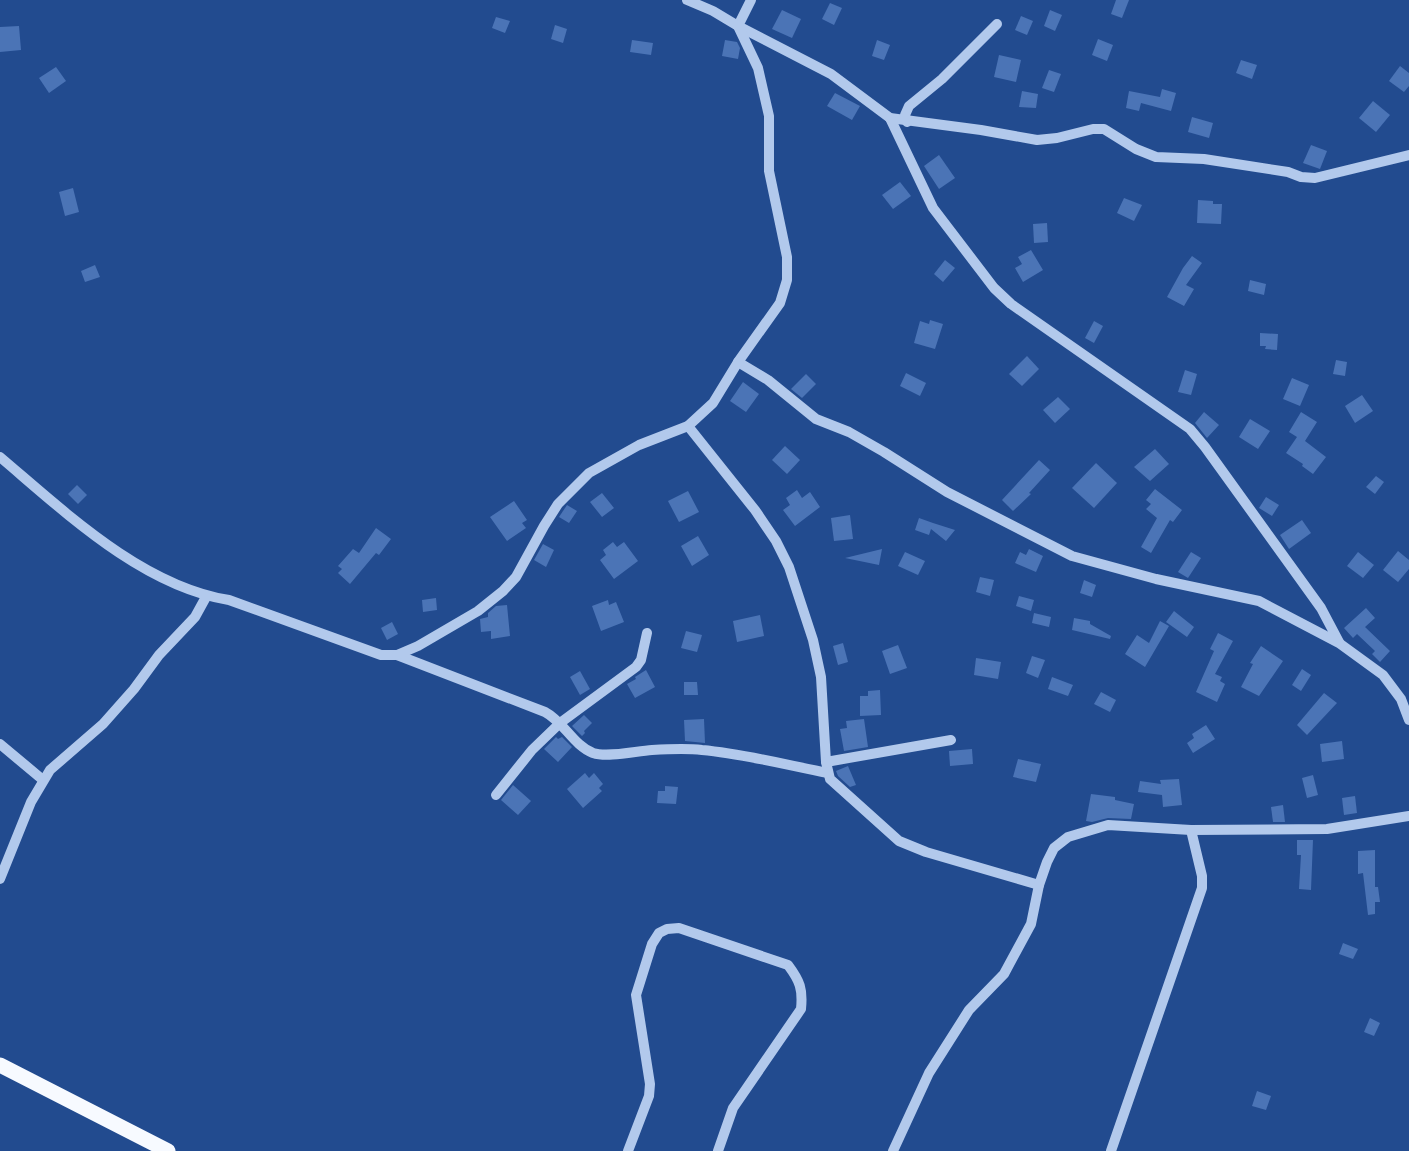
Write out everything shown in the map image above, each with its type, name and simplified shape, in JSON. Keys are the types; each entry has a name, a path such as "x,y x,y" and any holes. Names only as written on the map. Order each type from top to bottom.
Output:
{"main road":[{"path":"0,1065 168,1151"}],"street":[{"path":"687,0 713,11 831,74 890,118 907,122 981,130 1037,140 1104,129 1136,149 1156,157 1204,159 1315,178 1409,155"},
{"path":"738,26 751,0"},
{"path":"907,122 905,115 909,106 942,79 997,24"},
{"path":"398,655 478,611 503,591 516,577 558,504 589,473 639,445 688,426 713,403 738,362 780,303 787,280 787,257 769,171 769,117 758,68 738,26"},
{"path":"890,118 933,208 994,288 1011,304 1190,429 1321,608 1340,643"},
{"path":"738,362 768,380 816,419 849,432 947,492 1072,556 1156,579 1259,601 1340,643 1383,675 1401,699 1409,720"},
{"path":"688,426 755,510 776,541 789,567 813,640 821,677 827,768 830,780 899,841 926,852 1039,885"},
{"path":"0,457 114,549 145,569 206,597 229,600 381,655 398,655 545,712 560,723 578,744 593,753 602,755 654,750 701,750 827,768 951,740"},
{"path":"0,879 31,802 50,770 103,724 134,689 159,655 195,617 206,597"},
{"path":"496,795 532,750 560,723 636,668 641,660 647,633"},
{"path":"0,744 43,780"},
{"path":"893,1151 929,1073 969,1010 1004,974 1031,924 1039,885 1047,862 1054,848 1068,837 1108,825 1191,830 1328,829 1409,816"},
{"path":"1111,1151 1202,888 1202,876 1191,830"},
{"path":"628,1151 649,1096 647,1063 636,995 652,944 659,933 667,929 679,928 788,965 798,978 802,993 801,1009 733,1108 718,1151"}],"building":[{"path":"1116,0 1129,0 1122,18 1111,14"},
{"path":"830,3 842,8 834,25 822,19"},
{"path":"782,10 801,19 792,38 772,29"},
{"path":"1050,10 1062,15 1055,31 1044,26"},
{"path":"1021,16 1033,21 1027,35 1015,30"},
{"path":"496,17 510,21 505,33 492,28"},
{"path":"555,25 567,29 563,43 551,39"},
{"path":"19,26 21,50 0,52 0,27"},
{"path":"1098,39 1113,45 1107,61 1092,55"},
{"path":"632,40 653,43 651,55 630,52"},
{"path":"725,40 737,42 740,48 738,59 722,56"},
{"path":"877,40 890,45 884,60 872,56"},
{"path":"999,55 1021,60 1016,82 994,77"},
{"path":"1241,60 1257,65 1252,79 1236,73"},
{"path":"1400,66 1409,73 1409,86 1404,92 1389,81"},
{"path":"56,67 66,81 49,93 39,78"},
{"path":"1049,70 1061,74 1054,92 1042,88"},
{"path":"1162,89 1176,93 1171,111 1141,103 1139,111 1126,108 1129,91 1160,97"},
{"path":"1022,91 1038,94 1036,108 1019,107"},
{"path":"835,93 860,106 852,120 827,106"},
{"path":"1373,101 1390,115 1376,132 1359,118"},
{"path":"1192,117 1213,123 1209,138 1188,132"},
{"path":"1311,145 1327,151 1320,169 1303,163"},
{"path":"939,155 955,178 939,189 924,166"},
{"path":"900,182 911,196 893,209 882,195"},
{"path":"73,188 79,212 65,216 59,192"},
{"path":"1124,198 1142,205 1134,221 1117,213"},
{"path":"1198,200 1222,204 1221,224 1197,223"},
{"path":"1047,223 1048,242 1034,243 1033,224"},
{"path":"1031,250 1043,270 1023,282 1015,268 1022,264 1018,257"},
{"path":"1192,256 1202,263 1186,285 1194,289 1184,306 1167,297"},
{"path":"945,260 955,268 943,282 934,274"},
{"path":"95,265 100,277 85,282 81,271"},
{"path":"1250,280 1266,284 1264,295 1248,291"},
{"path":"930,320 943,324 935,349 914,343 920,321 929,324"},
{"path":"1094,321 1103,326 1094,343 1085,338"},
{"path":"1260,333 1278,334 1277,350 1260,346"},
{"path":"1027,356 1039,369 1022,386 1009,374"},
{"path":"1336,360 1347,362 1345,376 1333,374"},
{"path":"1185,370 1197,374 1191,395 1178,392"},
{"path":"906,373 926,383 920,396 900,386"},
{"path":"806,374 816,384 802,398 791,389"},
{"path":"1292,378 1309,385 1300,406 1283,399"},
{"path":"743,382 759,394 746,412 730,401"},
{"path":"1362,395 1373,411 1355,423 1345,406"},
{"path":"1058,397 1070,409 1055,423 1043,410"},
{"path":"1204,412 1219,425 1207,438 1195,423"},
{"path":"1301,412 1317,422 1305,441 1326,457 1313,474 1286,453 1297,437 1289,432"},
{"path":"1250,419 1270,431 1258,449 1239,437"},
{"path":"785,446 800,460 787,474 772,460"},
{"path":"1155,449 1169,464 1150,481 1134,467"},
{"path":"1039,460 1050,470 1029,493 1031,494 1013,511 1002,500"},
{"path":"1096,463 1117,483 1094,508 1072,488"},
{"path":"1376,476 1384,482 1375,494 1366,487"},
{"path":"77,485 87,495 78,504 68,494"},
{"path":"1155,489 1182,510 1173,522 1170,520 1151,553 1141,547 1157,518 1146,509 1151,504 1146,500"},
{"path":"797,490 802,498 810,492 820,507 795,526 783,510 790,505 786,498"},
{"path":"688,491 699,512 679,522 668,501"},
{"path":"602,493 614,508 602,517 590,502"},
{"path":"1266,497 1279,505 1272,516 1259,508"},
{"path":"514,501 527,520 522,523 526,528 507,541 490,517"},
{"path":"567,505 577,511 569,523 559,517"},
{"path":"850,515 853,539 834,541 831,518"},
{"path":"919,518 955,530 946,541 931,529 929,535 915,530"},
{"path":"1302,520 1311,533 1289,549 1280,535"},
{"path":"376,528 391,539 379,555 376,553 350,584 338,573 342,569 338,566 353,549 359,553"},
{"path":"698,536 709,555 692,566 681,546"},
{"path":"613,542 617,547 624,542 638,561 614,579 600,560 606,555 603,550"},
{"path":"543,544 554,550 546,567 534,560"},
{"path":"882,549 879,565 845,558"},
{"path":"1029,549 1043,556 1036,572 1015,563 1020,552 1026,555"},
{"path":"1398,551 1409,560 1409,569 1398,582 1383,570"},
{"path":"905,552 925,561 918,575 898,566"},
{"path":"1191,552 1201,558 1188,578 1178,572"},
{"path":"1358,552 1374,565 1363,578 1347,566"},
{"path":"980,577 994,580 990,596 976,592"},
{"path":"1084,580 1096,585 1092,597 1080,593"},
{"path":"1019,596 1034,600 1031,611 1016,606"},
{"path":"436,598 437,610 423,612 422,600"},
{"path":"608,600 609,605 616,602 624,622 601,631 592,606"},
{"path":"507,605 510,636 491,639 491,631 481,632 480,619 488,617 488,613 496,606"},
{"path":"1366,608 1375,618 1365,627 1390,651 1380,662 1372,654 1375,651 1357,634 1353,638 1344,628"},
{"path":"1174,611 1194,627 1187,637 1166,622"},
{"path":"1034,613 1051,617 1049,627 1032,623"},
{"path":"760,615 764,636 737,642 733,621"},
{"path":"1074,618 1090,621 1090,624 1111,636 1110,639 1072,630"},
{"path":"1160,621 1169,626 1145,667 1125,654 1137,635 1149,643"},
{"path":"392,622 398,634 387,640 381,628"},
{"path":"686,631 702,635 697,652 681,648"},
{"path":"1218,633 1233,641 1215,674 1222,677 1220,681 1225,684 1217,702 1196,692 1214,651 1210,649"},
{"path":"843,643 848,662 838,665 833,646"},
{"path":"898,645 907,668 890,674 882,651"},
{"path":"1261,646 1283,661 1259,696 1241,687 1253,664 1250,663"},
{"path":"1032,656 1045,660 1038,678 1026,673"},
{"path":"976,658 1001,662 998,679 974,675"},
{"path":"1302,669 1311,675 1301,691 1292,685"},
{"path":"646,670 655,687 635,698 627,684"},
{"path":"580,671 590,689 580,695 570,677"},
{"path":"1052,677 1073,685 1068,696 1048,689"},
{"path":"684,682 697,682 698,695 684,695"},
{"path":"880,690 881,715 860,716 860,696 868,696 868,691"},
{"path":"1101,692 1116,700 1110,712 1094,704"},
{"path":"1324,693 1337,703 1307,735 1297,725"},
{"path":"584,715 592,723 582,736 572,726"},
{"path":"704,719 705,743 685,741 684,720"},
{"path":"864,719 868,747 844,751 840,729 847,728 846,721"},
{"path":"1206,725 1215,739 1193,753 1187,743 1194,738 1192,734"},
{"path":"556,737 558,739 562,737 572,747 558,762 544,749"},
{"path":"1342,741 1344,759 1322,762 1320,744"},
{"path":"972,749 973,764 950,766 949,751"},
{"path":"1018,759 1041,764 1036,782 1013,777"},
{"path":"848,766 856,785 850,787 836,771"},
{"path":"585,773 589,778 594,773 603,784 599,788 602,791 583,808 567,789"},
{"path":"1313,775 1318,795 1307,798 1302,778"},
{"path":"1179,779 1182,805 1163,807 1162,795 1138,792 1140,781 1161,784 1160,780"},
{"path":"513,785 531,801 518,815 501,800"},
{"path":"665,786 678,787 676,804 657,803 658,791 665,791"},
{"path":"1091,794 1115,797 1115,800 1134,804 1131,819 1108,818 1092,822 1086,821"},
{"path":"1355,796 1357,813 1344,815 1342,798"},
{"path":"1283,805 1285,822 1273,822 1271,807"},
{"path":"1297,840 1313,840 1311,890 1299,889 1301,855 1297,855"},
{"path":"1375,850 1375,887 1378,887 1380,902 1375,902 1375,914 1368,915 1363,873 1358,874 1358,851"},
{"path":"1343,943 1358,949 1353,959 1339,954"},
{"path":"1370,1018 1380,1023 1374,1036 1364,1032"},
{"path":"1257,1091 1271,1096 1266,1110 1252,1106"}]}
